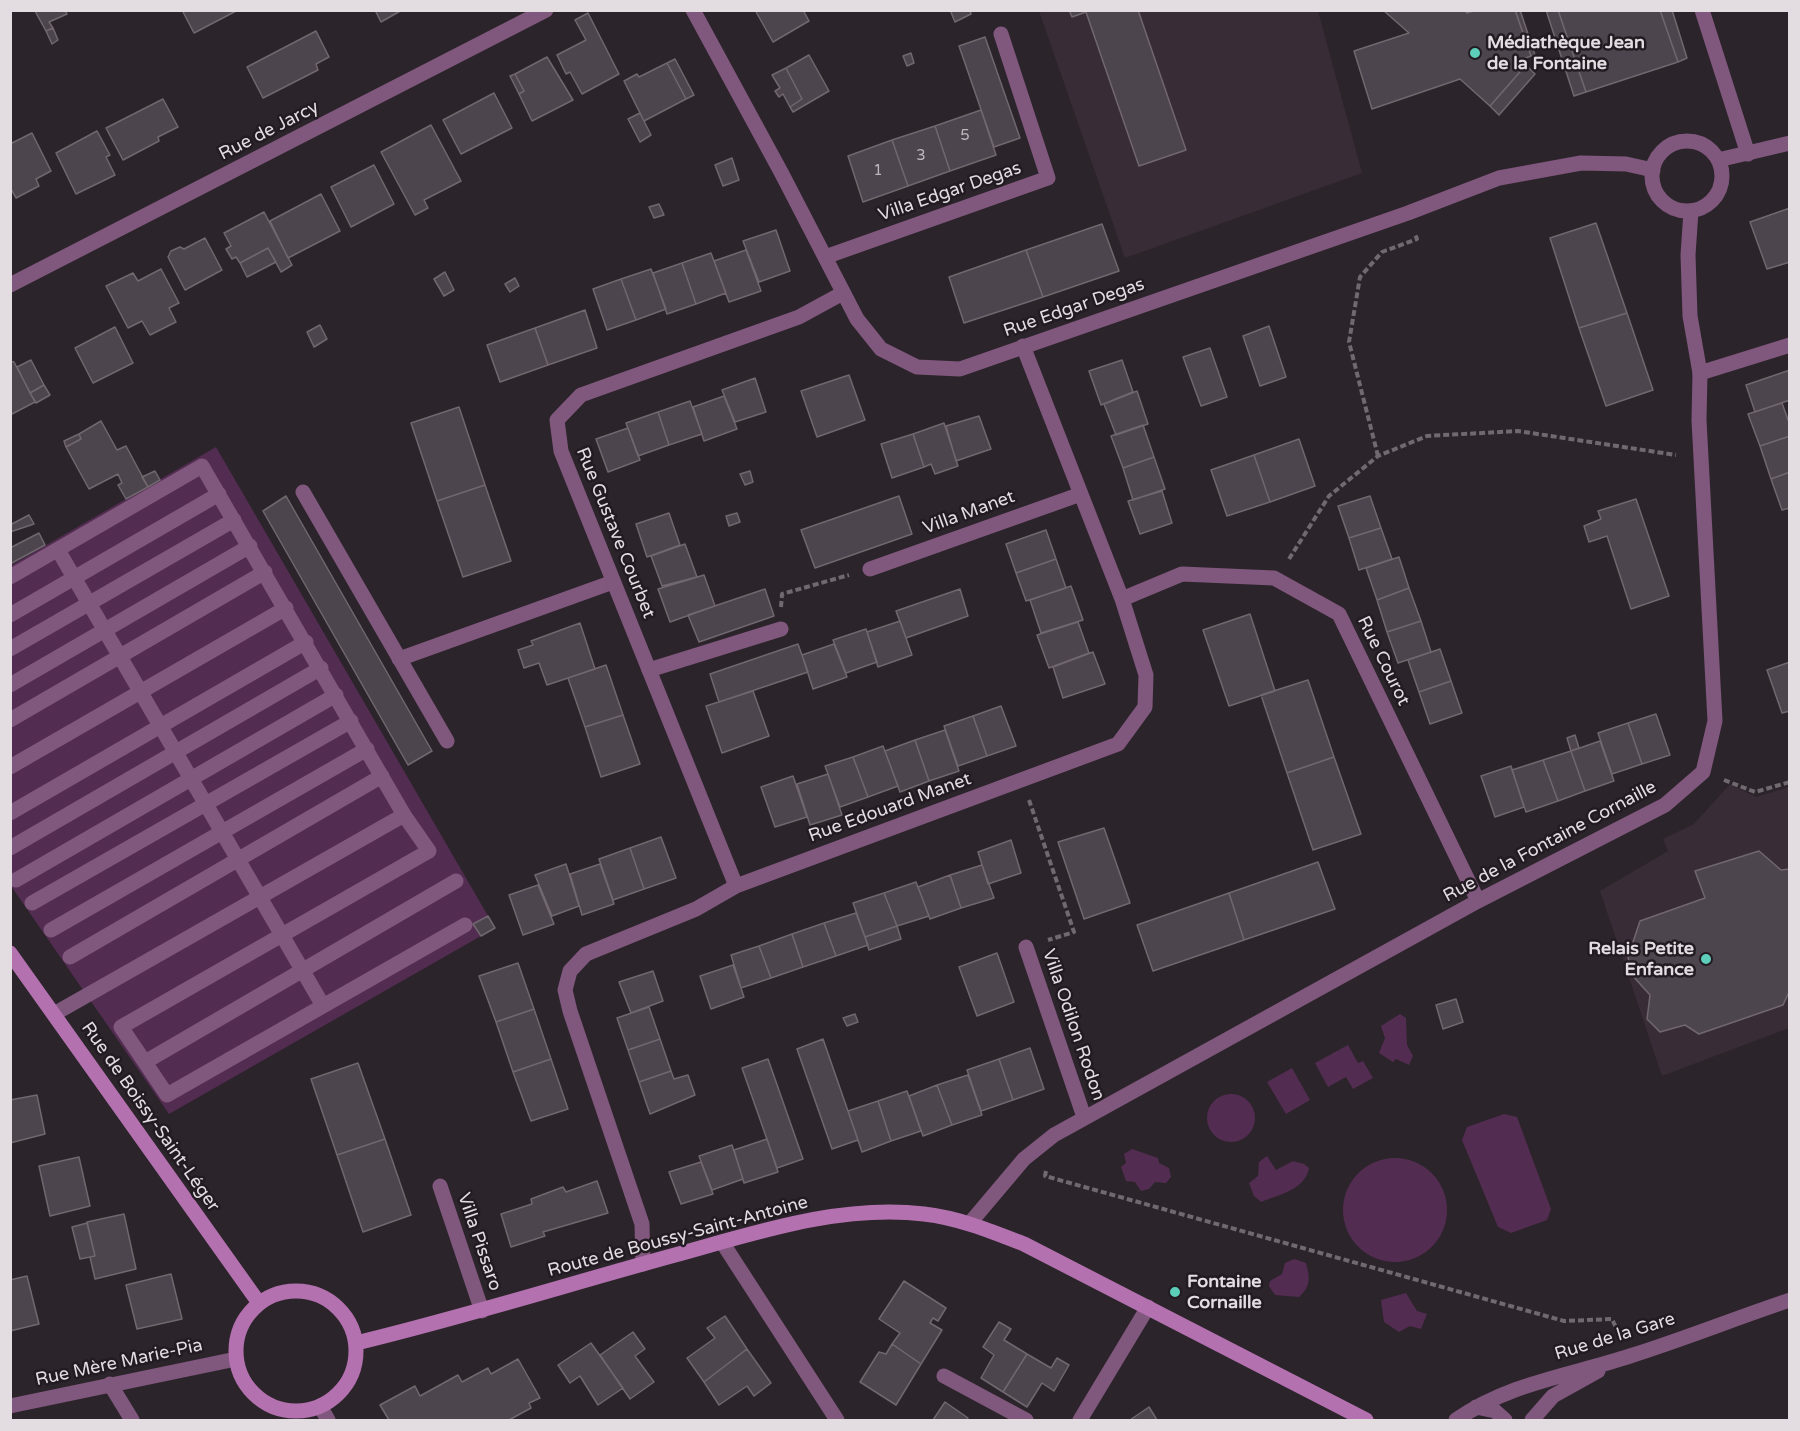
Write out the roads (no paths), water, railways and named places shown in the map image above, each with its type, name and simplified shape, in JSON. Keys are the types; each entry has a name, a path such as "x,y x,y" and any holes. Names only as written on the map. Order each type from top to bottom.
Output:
{"main road":[{"name":"Rue de Boissy-Saint-Léger","path":"10,953 16,970 54,1014 259,1303"},
{"name":"Route de Boussy-Saint-Antoine","path":"356,1343 482,1311 722,1242 809,1220 880,1214 924,1214 970,1223 1024,1244 1366,1420"},
{"path":"283,1292 310,1292 327,1299 341,1310 351,1326 356,1343 356,1362 348,1381 336,1396 320,1406 302,1411 283,1410 266,1403 252,1392 241,1377 236,1359 237,1338 245,1319 259,1303 283,1292"}],"street":[{"name":"Rue de Jarcy","path":"10,285 546,10"},
{"name":"Rue Edgar Degas","path":"693,10 857,319 881,349 916,367 960,369 1408,213 1499,178 1581,163 1626,165 1653,170"},
{"path":"1702,10 1748,154"},
{"name":"Villa Edgar Degas","path":"825,257 1048,178 1001,33"},
{"path":"1682,141 1703,145 1718,160 1722,171 1718,193 1702,208 1691,211 1670,207 1661,200 1652,181 1653,170 1663,151 1682,141"},
{"path":"1718,160 1790,143"},
{"path":"1691,211 1688,255 1690,316 1700,373 1790,345"},
{"name":"Rue Gustave Courbet","path":"736,886 561,451 557,420 581,395 799,317 843,293"},
{"name":"Rue Edouard Manet","path":"643,1264 642,1224 565,990 570,971 586,954 696,909 736,886 1118,744 1145,707 1146,675 1122,599 1023,346"},
{"name":"Rue de la Fontaine Cornaille","path":"970,1223 1024,1159 1054,1135 1478,901 1665,806 1703,772 1715,721 1701,459 1700,373"},
{"path":"10,577 202,466 306,642 404,815 429,851 121,1027 167,1095 322,1004 465,925"},
{"path":"303,492 447,741"},
{"path":"10,615 219,494"},
{"name":"Villa Manet","path":"870,569 1081,494"},
{"path":"10,650 234,520"},
{"path":"10,685 250,546"},
{"path":"58,550 258,898 322,1004"},
{"path":"10,720 265,572"},
{"name":"Rue Courot","path":"1122,599 1182,574 1276,580 1339,614 1478,901"},
{"path":"399,659 614,582"},
{"path":"10,767 286,608"},
{"path":"649,670 781,629"},
{"path":"10,813 306,642"},
{"path":"10,848 321,668"},
{"path":"16,879 336,695"},
{"path":"32,903 351,721"},
{"path":"51,930 367,749"},
{"path":"70,957 382,776"},
{"path":"54,1014 404,815"},
{"path":"145,1062 456,881"},
{"name":"Villa Odilon Rodon","path":"1026,947 1084,1117"},
{"name":"Villa Pissaro","path":"440,1186 482,1311"},
{"path":"722,1242 837,1420"},
{"name":"Rue de la Gare","path":"1456,1420 1510,1390 1629,1357 1790,1300"},
{"path":"1080,1420 1148,1307"},
{"path":"1532,1420 1553,1396 1629,1357"},
{"name":"Rue Mère Marie-Pia","path":"10,1406 236,1359"},
{"path":"944,1376 1026,1420"},
{"path":"110,1384 132,1420"},
{"path":"320,1406 328,1420"},
{"path":"1476,1407 1495,1411 1505,1420"}],"place":[{"name":"Médiathèque Jean de la Fontaine","path":"1475,53"},
{"name":"Relais Petite Enfance","path":"1706,959"},
{"name":"Fontaine Cornaille","path":"1175,1292"}]}
